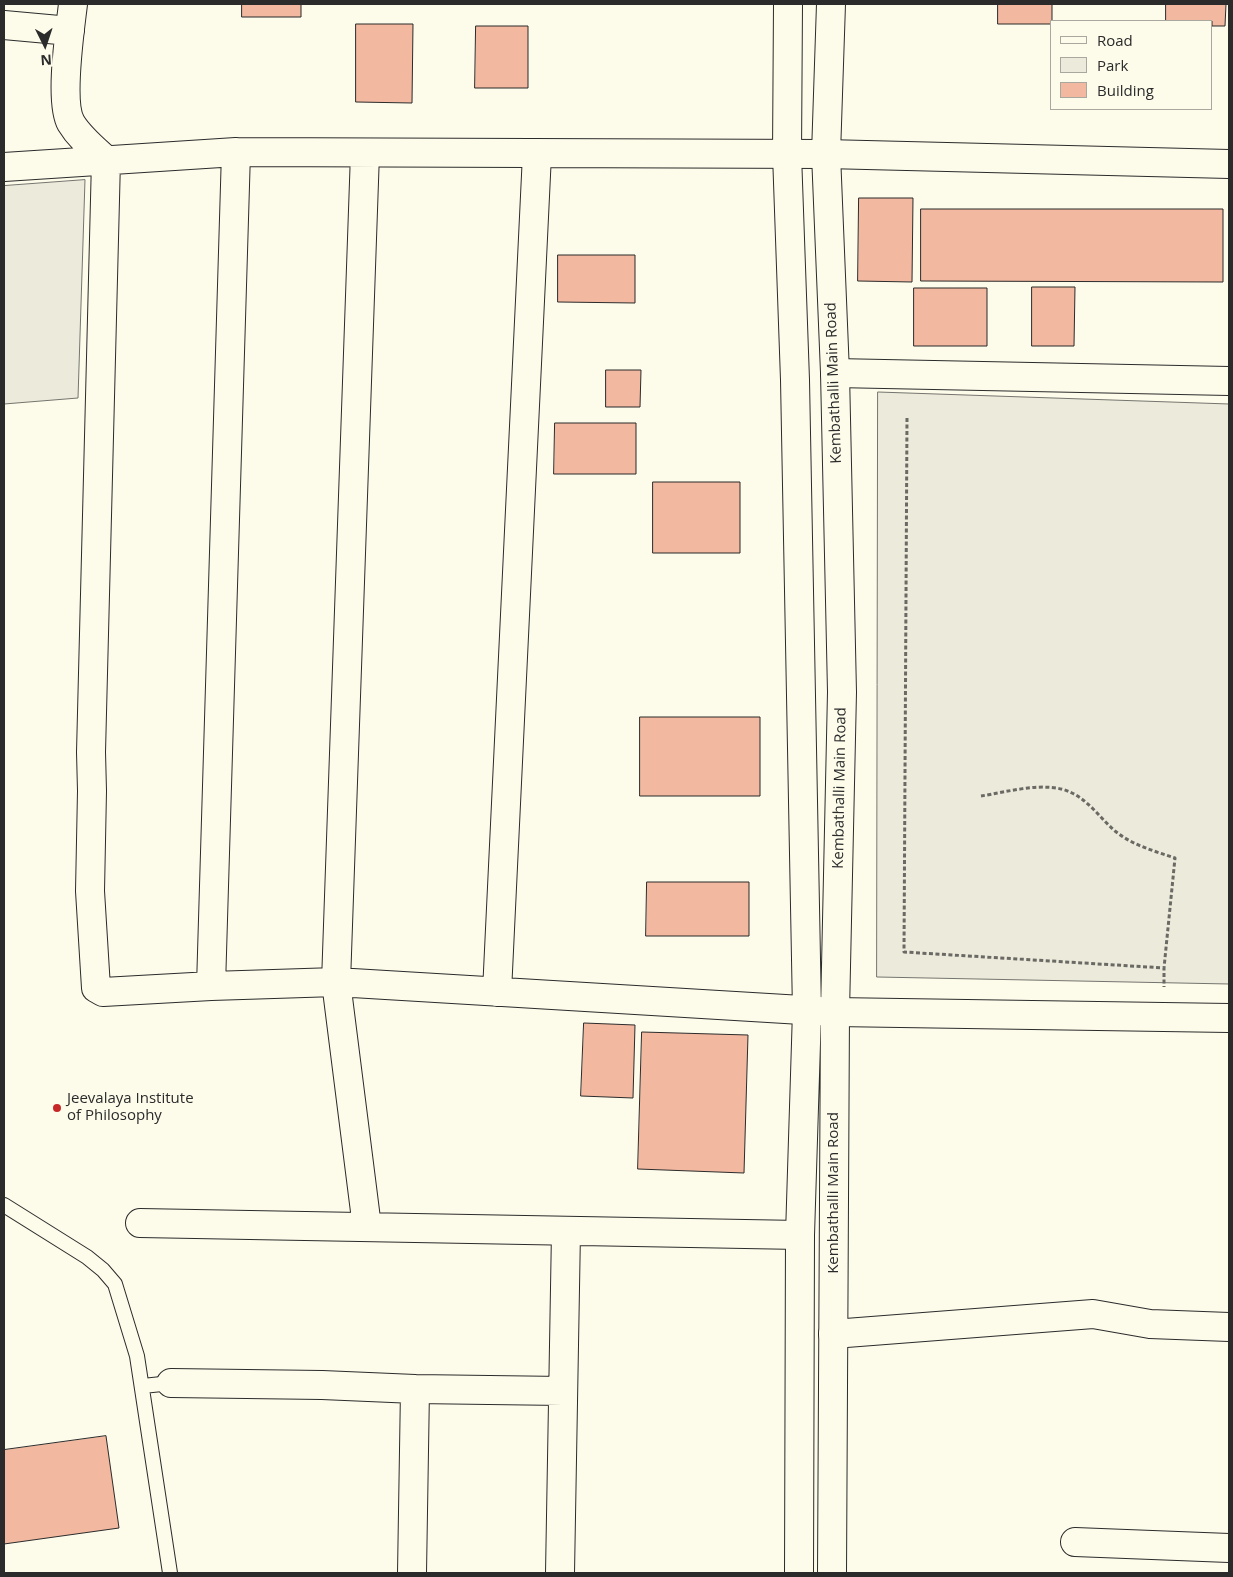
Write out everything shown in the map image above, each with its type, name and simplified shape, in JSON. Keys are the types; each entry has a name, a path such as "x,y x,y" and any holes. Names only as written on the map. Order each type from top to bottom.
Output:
{"street":[{"path":"73,4 66,99 70,122 83,140 106,160"},
{"name":"Kembathalli Main Road","path":"788,4 787,154 795,380 807,1011 800,1235 799,1573"},
{"name":"Kembathalli Main Road","path":"831,4 826,154 835,373 842,692 835,1012 832,1573"},
{"path":"4,25 70,31"},
{"path":"4,167 236,152 826,154 1229,164"},
{"path":"211,986 236,152"},
{"path":"365,153 336,982 366,1227"},
{"path":"497,992 537,154"},
{"path":"106,160 91,752 90,891 96,988 103,992 336,982 807,1011 1229,1018"},
{"path":"835,373 1229,381"},
{"path":"140,1223 800,1235"},
{"path":"560,1573 566,1231"},
{"path":"833,1334 1093,1314 1150,1324 1229,1327"},
{"path":"170,1383 563,1391"},
{"path":"412,1573 415,1389"},
{"path":"1075,1542 1229,1548"}],"lane":[{"path":"4,1205 87,1257 103,1270 115,1284 127,1318 142,1386 170,1573"},
{"path":"142,1386 170,1383"}],"path":[{"path":"907,418 904,952 1164,968"},
{"path":"981,796 1042,787 1071,792 1116,832 1141,847 1174,858 1164,968 1164,1017"}],"green space":[{"path":"85,180 78,398 4,404 4,186"},
{"path":"878,392 1229,404 1229,984 877,977"}],"building":[{"path":"242,4 301,4 301,17 242,17"},
{"path":"998,4 1052,4 1052,20 1050,20 1050,24 998,24"},
{"path":"1166,4 1226,4 1225,26 1213,26 1213,20 1166,20"},
{"path":"356,24 413,24 412,103 356,102"},
{"path":"476,26 528,26 528,88 475,88"},
{"path":"859,198 913,198 912,282 858,281"},
{"path":"921,209 1223,209 1223,282 921,281"},
{"path":"558,255 635,255 635,303 558,302"},
{"path":"1032,287 1075,287 1074,346 1032,346"},
{"path":"914,288 987,288 987,346 914,346"},
{"path":"606,370 641,370 640,407 606,407"},
{"path":"555,423 636,423 636,474 554,474"},
{"path":"653,482 740,482 740,553 653,553"},
{"path":"640,717 760,717 760,796 640,796"},
{"path":"647,882 749,882 749,936 646,936"},
{"path":"584,1023 635,1025 633,1098 581,1096"},
{"path":"642,1032 748,1035 744,1173 638,1169"},
{"path":"106,1436 119,1528 4,1544 4,1450"}],"place":[{"name":"Jeevalaya Institute of Philosophy","path":"57,1108"}]}
